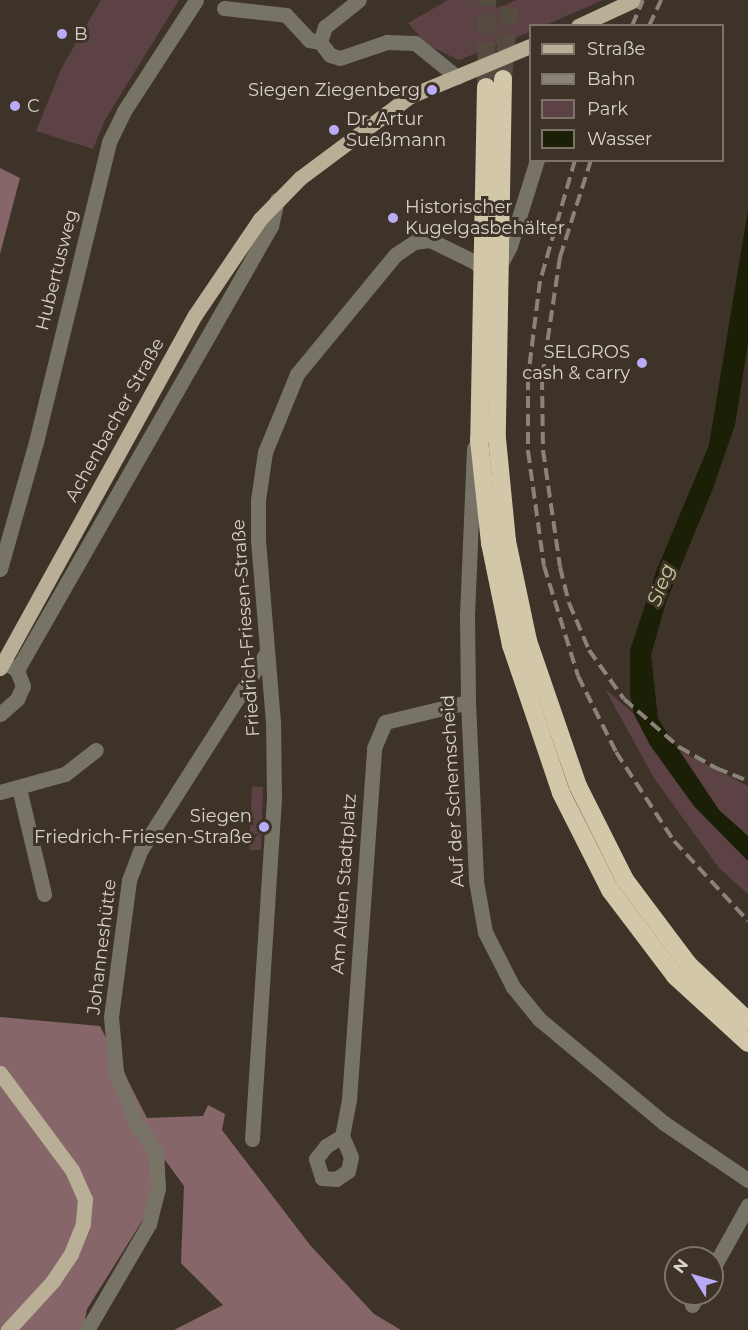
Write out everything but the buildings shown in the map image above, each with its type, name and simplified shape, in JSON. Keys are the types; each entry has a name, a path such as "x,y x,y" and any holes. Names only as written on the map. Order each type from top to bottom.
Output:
{"highway":[{"path":"503,79 495,388 500,480 516,591 542,690 591,819 625,880 688,964 748,1021"},
{"path":"486,87 478,388 483,492 499,594 525,695 575,826 610,890 675,976 748,1044"}],"main road":[{"path":"582,24 634,0"},
{"name":"Achenbacher Straße","path":"7,667 195,315 243,241 277,200 366,125 410,96 529,47"},
{"path":"0,1073 72,1170 85,1199 83,1224 71,1254 53,1281 8,1330"}],"street":[{"name":"Hubertusweg","path":"0,568 36,442 109,142 124,111 196,0"},
{"path":"320,42 325,27 359,0"},
{"path":"224,8 286,15 309,40 320,42 330,55 340,58 387,42 415,43 457,77"},
{"path":"491,281 510,246 536,162"},
{"path":"0,714 17,699 23,686 7,667 271,226 277,200"},
{"name":"Friedrich-Friesen-Straße","path":"252,1139 274,799 258,500 265,452 297,374 395,255 414,242 430,240 475,261 491,281"},
{"name":"Auf der Schemscheid","path":"491,281 470,506 468,702 476,881 485,932 513,987 539,1019 655,1116 748,1180"},
{"name":"Johanneshütte","path":"87,1330 149,1224 158,1189 156,1153 136,1122 116,1072 111,1017 129,880 140,851 267,652"},
{"name":"Am Alten Stadtplatz","path":"342,1136 349,1100 374,748 385,722 468,702"},
{"path":"0,792 65,774 96,750"},
{"path":"19,788 44,894"},
{"path":"724,1248 748,1205"}],"green space":[{"path":"101,0 179,0 105,120 93,149 36,131 62,67"},
{"path":"448,0 493,0 497,8 517,0 603,0 548,24 529,24 529,32 459,60 427,45 408,23"},
{"path":"605,689 634,714 650,745 694,806 748,861 748,894 719,868 654,778"},
{"path":"680,751 748,786 748,836 719,810"},
{"path":"252,786 263,787 261,850 249,850"}],"shaded area":[{"path":"0,168 20,178 0,254"},
{"path":"0,1017 100,1026 147,1118 203,1116 208,1105 225,1114 222,1130 310,1245 374,1314 401,1330 174,1330 223,1305 181,1263 184,1186 165,1160 149,1210 87,1309 83,1330 0,1330"}],"water":[{"name":"Sieg","path":"748,210 748,344 735,425 712,491 666,602 651,655 658,719 719,810 748,836 748,861 694,806 650,745 634,714 630,695 630,650 657,569 709,445"}],"tunnel":[{"path":"486,87 487,0"},
{"path":"503,79 510,0"}],"railway":[{"path":"633,24 643,0"},
{"path":"650,24 661,0"},
{"path":"574,162 540,281 528,378 528,451 544,566 578,676 616,752 674,841 748,921"},
{"path":"590,162 560,257 542,378 543,450 560,567 569,603 589,650 624,699 679,747 716,768 748,781"}],"place":[{"name":"B","path":"62,34"},
{"name":"Siegen Ziegenberg","path":"432,90"},
{"name":"C","path":"15,106"},
{"name":"Dr. Artur Sueßmann","path":"334,130"},
{"name":"Historischer Kugelgasbehälter","path":"393,218"},
{"name":"SELGROS cash & carry","path":"642,363"},
{"name":"Siegen Friedrich-Friesen-Straße","path":"264,827"}]}
